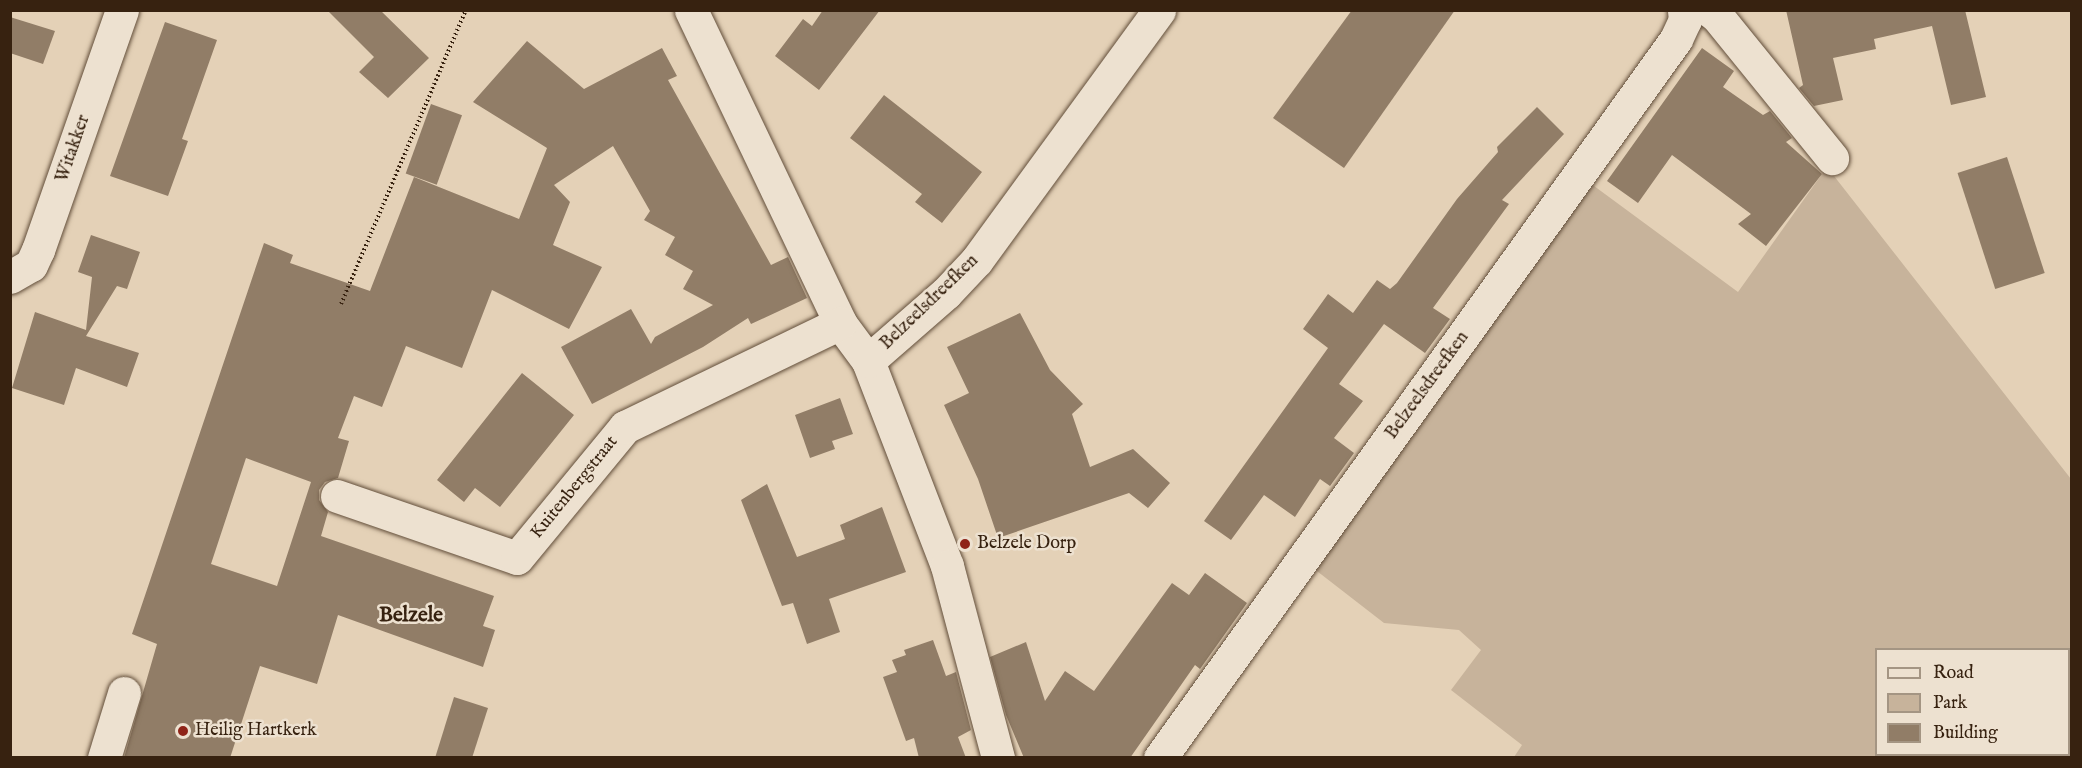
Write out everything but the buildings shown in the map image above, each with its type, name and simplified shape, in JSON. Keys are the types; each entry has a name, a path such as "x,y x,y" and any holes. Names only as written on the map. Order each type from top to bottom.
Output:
{"street":[{"name":"Witakker","path":"10,276 31,265 38,250 122,10"},
{"path":"691,10 840,323 868,361 947,566 998,758"},
{"name":"Belzeelsdreefken","path":"868,361 977,260 1159,10"},
{"name":"Belzeelsdreefken","path":"1160,758 1676,39 1685,20 1684,10"},
{"path":"1708,10 1718,16 1832,158"},
{"name":"Kuitenbergstraat","path":"337,496 518,558 626,427 840,323"},
{"path":"104,758 124,693"}],"path":[{"path":"341,304 466,10"}],"green space":[{"path":"1827,167 2071,479 2071,757 1514,757 1522,745 1451,690 1481,650 1459,630 1384,623 1313,568 1590,183 1738,292"}],"place":[{"name":"Belzele Dorp","path":"965,544"},
{"name":"Heilig Hartkerk","path":"183,731"}],"district":[{"name":"Belzele","path":"411,616"}]}
